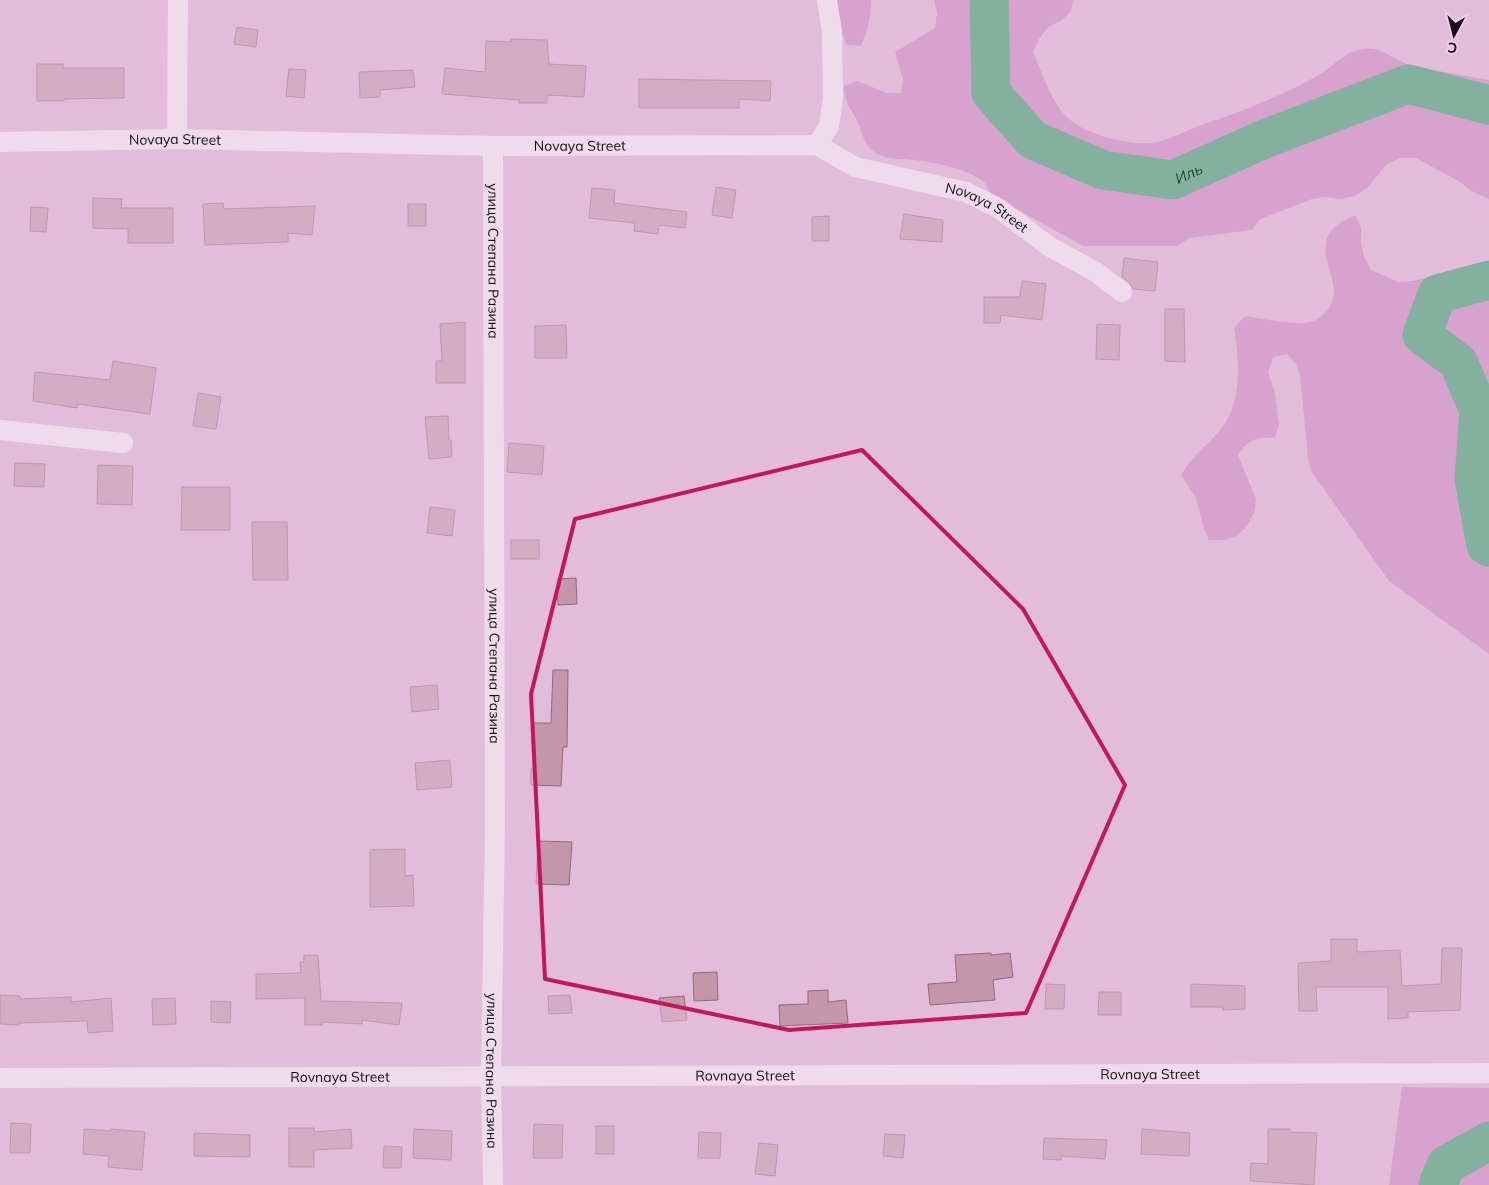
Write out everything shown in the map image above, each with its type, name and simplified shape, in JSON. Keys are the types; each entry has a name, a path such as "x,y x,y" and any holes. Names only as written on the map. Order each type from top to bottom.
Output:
{"street":[{"path":"177,138 178,0"},
{"path":"817,145 829,126 833,98 832,32 827,0"},
{"name":"Novaya Street","path":"0,142 177,138 493,146 817,145 855,167 966,192 998,208 1050,247 1096,272 1122,292"},
{"name":"улица Степана Разина","path":"493,146 495,826 491,1075 493,1185"},
{"path":"0,430 123,443"},
{"name":"Rovnaya Street","path":"0,1078 491,1075 853,1076 1029,1073 1489,1073"}],"highlighted area":[{"path":"862,450 1023,609 1125,785 1026,1013 789,1030 545,979 531,694 575,519"}],"shaded area":[{"path":"834,0 871,0 869,23 861,46 847,45 841,31"},
{"path":"934,0 1073,0 1071,11 1061,21 1048,27 1039,39 1033,52 1046,84 1063,113 1080,127 1104,137 1129,142 1151,143 1161,141 1252,106 1289,91 1317,76 1347,54 1358,50 1373,49 1411,65 1489,80 1489,199 1471,191 1460,182 1416,158 1401,158 1387,164 1367,188 1355,196 1341,199 1326,197 1312,199 1260,219 1252,230 1190,238 1177,246 1083,246 991,195 984,182 969,173 931,162 883,156 873,151 866,142 847,103 844,86 857,81 887,93 901,93 903,79 895,52 935,28 937,13"},
{"path":"1356,215 1361,229 1361,243 1364,256 1371,270 1398,282 1413,281 1489,263 1489,654 1389,581 1311,471 1300,376 1296,364 1287,354 1273,357 1268,373 1275,392 1279,424 1275,438 1254,440 1246,445 1238,455 1256,499 1254,513 1247,526 1237,536 1224,540 1209,540 1203,526 1196,498 1181,475 1190,462 1221,429 1233,406 1238,380 1234,328 1245,316 1281,322 1302,323 1314,321 1323,315 1330,306 1334,288 1325,252 1326,242 1334,228"},
{"path":"1402,1087 1489,1088 1489,1185 1389,1185"}],"building":[{"path":"237,27 258,30 256,47 234,44"},
{"path":"511,39 547,40 549,64 586,66 584,97 547,95 547,103 519,103 519,100 442,94 445,68 485,72 486,41 511,42"},
{"path":"37,64 63,64 63,68 124,68 124,98 37,101"},
{"path":"289,69 306,70 304,98 286,96"},
{"path":"413,70 415,87 380,90 380,97 360,98 359,72"},
{"path":"639,79 771,81 770,101 739,99 739,108 639,108"},
{"path":"716,187 736,190 732,218 712,215"},
{"path":"592,188 615,190 614,203 687,212 685,228 659,225 658,234 634,231 635,223 589,218"},
{"path":"93,198 122,199 121,208 173,208 173,243 128,243 128,229 93,228"},
{"path":"223,203 224,209 315,206 312,235 288,233 288,242 205,245 203,204"},
{"path":"408,204 426,204 426,226 408,226"},
{"path":"31,207 48,208 46,232 30,231"},
{"path":"904,214 943,220 942,242 900,239"},
{"path":"829,216 829,241 812,241 812,217"},
{"path":"1124,258 1158,262 1155,291 1133,289 1130,283 1122,277"},
{"path":"1022,281 1046,284 1042,320 1001,315 1000,323 984,323 984,297 1020,297"},
{"path":"1165,309 1184,309 1185,362 1165,361"},
{"path":"465,322 465,383 436,383 436,361 442,361 440,324"},
{"path":"1097,324 1120,325 1119,360 1096,359"},
{"path":"566,325 567,358 535,358 535,326"},
{"path":"113,361 156,368 150,414 77,404 77,408 33,401 35,372 110,380"},
{"path":"198,393 221,397 216,429 193,426"},
{"path":"448,416 452,457 429,459 425,417"},
{"path":"509,443 544,446 542,475 507,472"},
{"path":"15,463 45,464 44,487 14,486"},
{"path":"98,465 133,466 132,505 97,504"},
{"path":"182,487 230,487 230,530 181,530"},
{"path":"430,507 455,510 452,536 427,533"},
{"path":"252,522 287,522 288,580 253,580"},
{"path":"511,540 539,540 539,559 511,559"},
{"path":"576,578 577,604 558,605 557,579"},
{"path":"553,670 568,670 567,747 563,747 561,786 531,785 534,723 551,723"},
{"path":"437,685 439,709 412,712 410,687"},
{"path":"450,760 452,787 417,790 415,763"},
{"path":"538,841 572,842 569,885 536,884"},
{"path":"405,849 405,876 413,875 414,906 370,907 370,850"},
{"path":"1331,939 1357,939 1357,952 1400,950 1402,986 1441,984 1442,948 1462,948 1460,1010 1408,1012 1408,1018 1388,1019 1388,987 1316,987 1317,1011 1299,1011 1298,963 1331,961"},
{"path":"991,953 991,955 1010,953 1013,977 993,980 995,1000 930,1005 928,984 957,982 955,955"},
{"path":"304,955 318,955 321,1001 402,1003 399,1025 362,1020 362,1024 322,1022 322,1025 305,1025 305,998 256,999 256,974 301,973 300,962 304,962"},
{"path":"717,972 718,1000 694,1001 693,973"},
{"path":"1046,984 1065,985 1064,1009 1045,1009"},
{"path":"1191,984 1245,986 1245,1009 1223,1010 1223,1007 1191,1007"},
{"path":"828,990 828,1002 846,1000 848,1023 780,1026 779,1005 808,1004 808,991"},
{"path":"1099,992 1121,992 1121,1015 1098,1015"},
{"path":"0,995 20,996 20,999 71,997 71,1002 111,998 113,1031 88,1033 87,1021 19,1023 19,1025 0,1024"},
{"path":"570,995 572,1013 549,1014 548,996"},
{"path":"684,996 687,1020 662,1022 659,998"},
{"path":"175,998 176,1024 153,1025 152,999"},
{"path":"211,1001 231,1002 230,1023 211,1022"},
{"path":"11,1123 31,1124 30,1153 10,1153"},
{"path":"534,1124 563,1125 562,1158 533,1158"},
{"path":"596,1126 614,1126 614,1154 596,1154"},
{"path":"289,1128 314,1128 314,1132 351,1129 352,1148 314,1150 314,1167 289,1167"},
{"path":"84,1129 145,1132 142,1170 108,1167 109,1156 83,1154"},
{"path":"414,1129 452,1131 451,1160 413,1158"},
{"path":"1142,1129 1190,1133 1189,1156 1141,1154"},
{"path":"1268,1129 1290,1129 1290,1132 1317,1133 1314,1185 1250,1181 1251,1163 1268,1164"},
{"path":"699,1132 721,1133 720,1158 698,1158"},
{"path":"194,1133 250,1135 250,1157 194,1156"},
{"path":"885,1134 905,1135 903,1158 883,1156"},
{"path":"1044,1138 1107,1140 1105,1159 1061,1156 1061,1160 1043,1159"},
{"path":"759,1143 778,1145 775,1176 755,1174"},
{"path":"384,1146 402,1147 401,1168 383,1168"}],"waterway":[{"name":"Иль","path":"989,0 991,93 1033,140 1103,170 1173,180 1262,140 1408,84 1489,105"},
{"name":"Иль","path":"1489,280 1437,294 1422,335 1458,362 1479,410 1474,479 1486,545 1489,547"},
{"name":"Иль","path":"1438,1185 1446,1165 1489,1141"}]}
